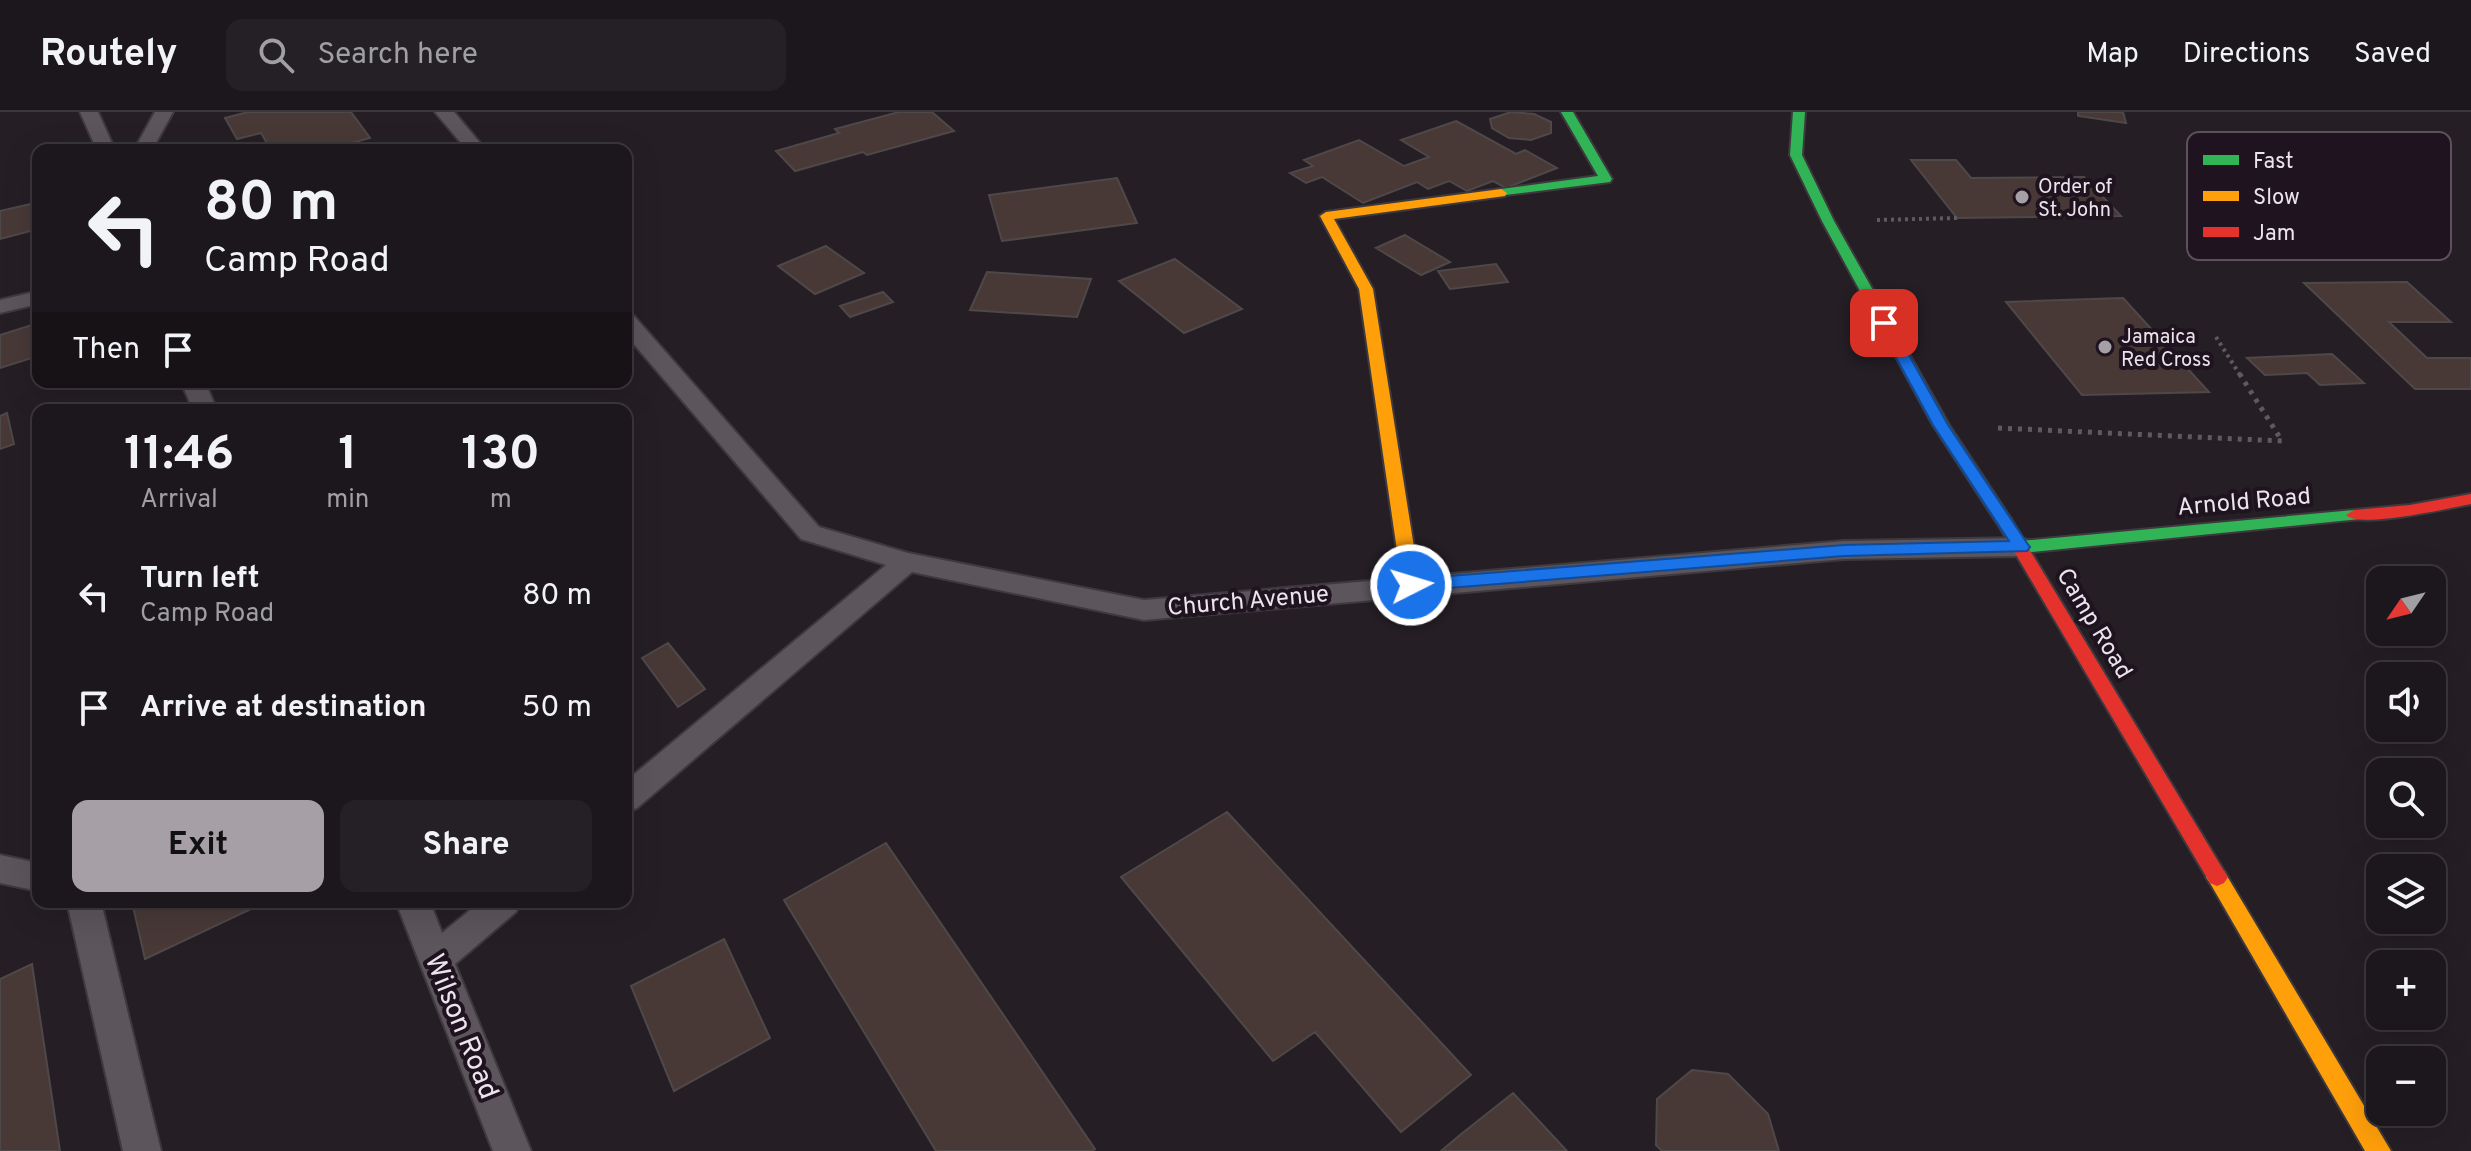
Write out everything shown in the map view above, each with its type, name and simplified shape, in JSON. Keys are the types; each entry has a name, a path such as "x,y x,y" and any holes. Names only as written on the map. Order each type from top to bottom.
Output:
{"street":[{"path":"1411,585 1366,289 1326,216 1606,179 1567,112"},
{"name":"Camp Road","path":"1799,112 1796,155 1828,221 1941,425 2021,547 2379,1151"},
{"name":"Arnold Road","path":"2021,547 2410,510 2471,499"}],"lane":[{"path":"89,112 103,144"},
{"path":"146,144 164,112"},
{"path":"444,112 472,144"},
{"path":"0,307 32,299"},
{"name":"Church Avenue","path":"632,328 810,533 907,562 1144,610 1844,550 2021,547"},
{"path":"632,794 907,562"},
{"path":"0,869 32,876"},
{"path":"85,908 142,1151"},
{"name":"Wilson Road","path":"415,908 512,1151"},
{"path":"436,959 497,908"}],"path":[{"path":"1828,221 1957,218"},
{"path":"1941,425 2282,441 2216,337"}],"building":[{"path":"248,112 351,112 370,138 348,144 267,144 261,133 237,139 225,118"},
{"path":"899,112 932,112 954,131 795,171 776,151 839,133 835,129"},
{"path":"1511,112 1534,114 1551,122 1551,133 1531,140 1509,138 1492,128 1490,119"},
{"path":"2078,112 2123,112 2126,123 2078,116"},
{"path":"1456,121 1516,154 1525,150 1557,168 1506,188 1493,181 1467,191 1449,181 1428,189 1417,182 1363,203 1322,177 1306,183 1290,173 1313,166 1304,160 1359,140 1404,166 1429,157 1401,140"},
{"name":"Order of St. John","path":"1911,160 1956,160 1971,178 2084,177 2121,216 1957,218"},
{"path":"1117,178 1137,223 1002,241 989,195"},
{"path":"32,204 32,231 0,239 0,211"},
{"path":"1405,235 1450,262 1421,275 1376,248"},
{"path":"826,246 864,273 815,294 778,266"},
{"path":"1175,259 1242,309 1184,333 1119,281"},
{"path":"1496,264 1508,282 1450,289 1438,271"},
{"path":"987,272 1091,279 1077,317 970,310"},
{"path":"2407,282 2451,322 2389,322 2427,358 2471,358 2471,389 2415,389 2304,283"},
{"path":"883,292 893,302 850,317 840,306"},
{"name":"Jamaica Red Cross","path":"2123,298 2209,392 2082,395 2006,302"},
{"path":"32,325 32,358 0,368 0,335"},
{"path":"2332,354 2364,383 2320,385 2307,373 2265,375 2247,358"},
{"path":"7,413 14,444 0,449 0,416"},
{"path":"668,643 705,689 678,707 642,658"},
{"path":"1227,812 1471,1075 1401,1132 1315,1032 1273,1061 1121,877"},
{"path":"886,843 1095,1149 936,1151 784,900"},
{"path":"133,908 253,908 145,959"},
{"path":"724,939 770,1038 674,1091 631,986"},
{"path":"32,964 60,1151 0,1151 0,979"},
{"path":"1692,1070 1728,1074 1768,1114 1779,1151 1662,1151 1656,1145 1657,1099"},
{"path":"1513,1093 1567,1151 1441,1151 1460,1135"}],"traffic: fast":[{"path":"1501,193 1606,179 1567,112"},
{"path":"1799,112 1796,155 1828,221 1941,425 2003,519"},
{"path":"2021,547 2354,515"}],"traffic: slow":[{"path":"1411,585 1366,289 1326,216 1501,193"},
{"path":"2217,877 2379,1151"}],"traffic: jam":[{"path":"2354,515 2410,510 2471,499"},
{"path":"2003,519 2217,877"}],"place":[{"name":"Order of St. John","path":"2022,197"},
{"name":"Jamaica Red Cross","path":"2105,347"}],"route":[{"path":"1411,585 1844,550 2021,547 1941,425 1884,323"}]}
